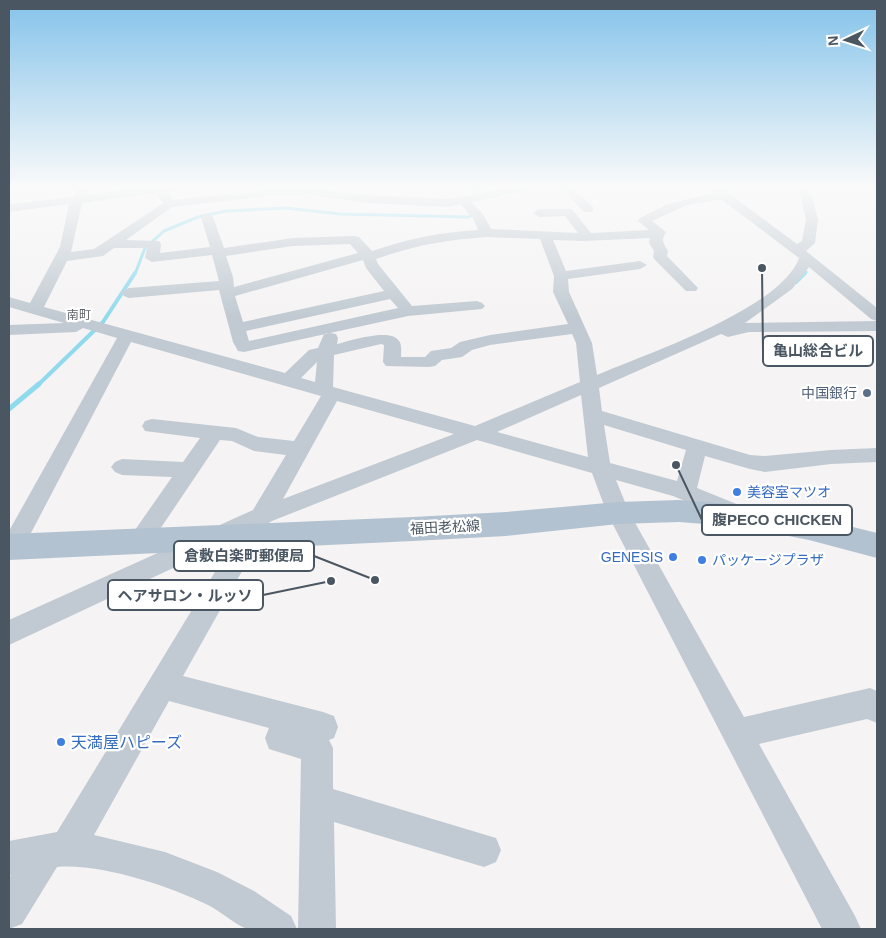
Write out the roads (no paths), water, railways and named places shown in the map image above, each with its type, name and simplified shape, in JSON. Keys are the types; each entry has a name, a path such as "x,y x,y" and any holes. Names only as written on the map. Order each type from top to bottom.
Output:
{"main road":[{"name":"福田老松線","path":"11,549 140,540 217,538 258,525 506,524 618,513 679,511 743,516 808,528 877,546"}],"street":[{"path":"35,309 67,247 71,230"},
{"path":"62,257 98,253 134,230"},
{"path":"211,230 226,277 227,289 239,335 244,347 408,311 477,306"},
{"path":"303,287 430,238 486,233 492,230"},
{"path":"545,230 561,276 561,292 586,353 588,385 600,467 618,513 842,929"},
{"path":"577,230 587,236 657,234"},
{"path":"582,230 587,236"},
{"path":"657,230 660,232 657,234 656,243 661,251 660,257 691,288"},
{"path":"770,230 877,316"},
{"path":"258,525 717,330 724,334 742,327 799,274 804,267 802,254 813,230"},
{"path":"112,244 154,244 152,258 293,242 354,240 408,311"},
{"path":"128,294 227,289 370,260"},
{"path":"561,276 640,265"},
{"path":"219,361 239,335 395,293"},
{"path":"9,302 600,467 685,492 743,516"},
{"path":"751,320 877,326"},
{"path":"9,330 97,326"},
{"path":"9,911 57,850 162,685 258,525 300,449 328,391 326,351 333,327"},
{"path":"289,380 315,354 382,339 392,342 392,362 429,362 437,355 456,353 466,346 490,340 577,328"},
{"path":"11,549 127,334"},
{"path":"593,415 750,462 764,464 832,457 877,455"},
{"path":"152,426 236,435 254,444 300,449"},
{"path":"140,540 216,432"},
{"path":"685,492 698,446"},
{"path":"122,467 190,470"},
{"path":"9,633 217,538"},
{"path":"162,685 323,727"},
{"path":"736,734 870,703 877,708"},
{"path":"280,738 317,748 317,929"},
{"path":"318,801 484,850"},
{"path":"9,858 57,850 100,854 161,867 202,882 251,908 278,929"}],"waterway":[{"path":"135,274 145,248 167,230"},
{"path":"796,282 806,272"},
{"path":"37,386 103,322 135,273"},
{"path":"9,409 39,384"}],"place":[{"name":"亀山総合ビル","path":"762,268"},
{"name":"中国銀行","path":"867,393"},
{"name":"腹PECO CHICKEN","path":"676,465"},
{"name":"美容室マツオ","path":"737,492"},
{"name":"GENESIS","path":"673,557"},
{"name":"パッケージプラザ","path":"702,560"},
{"name":"倉敷白楽町郵便局","path":"375,580"},
{"name":"ヘアサロン・ルッソ","path":"331,581"},
{"name":"天満屋ハピーズ","path":"61,742"}],"district":[{"name":"南町","path":"79,315"}]}
